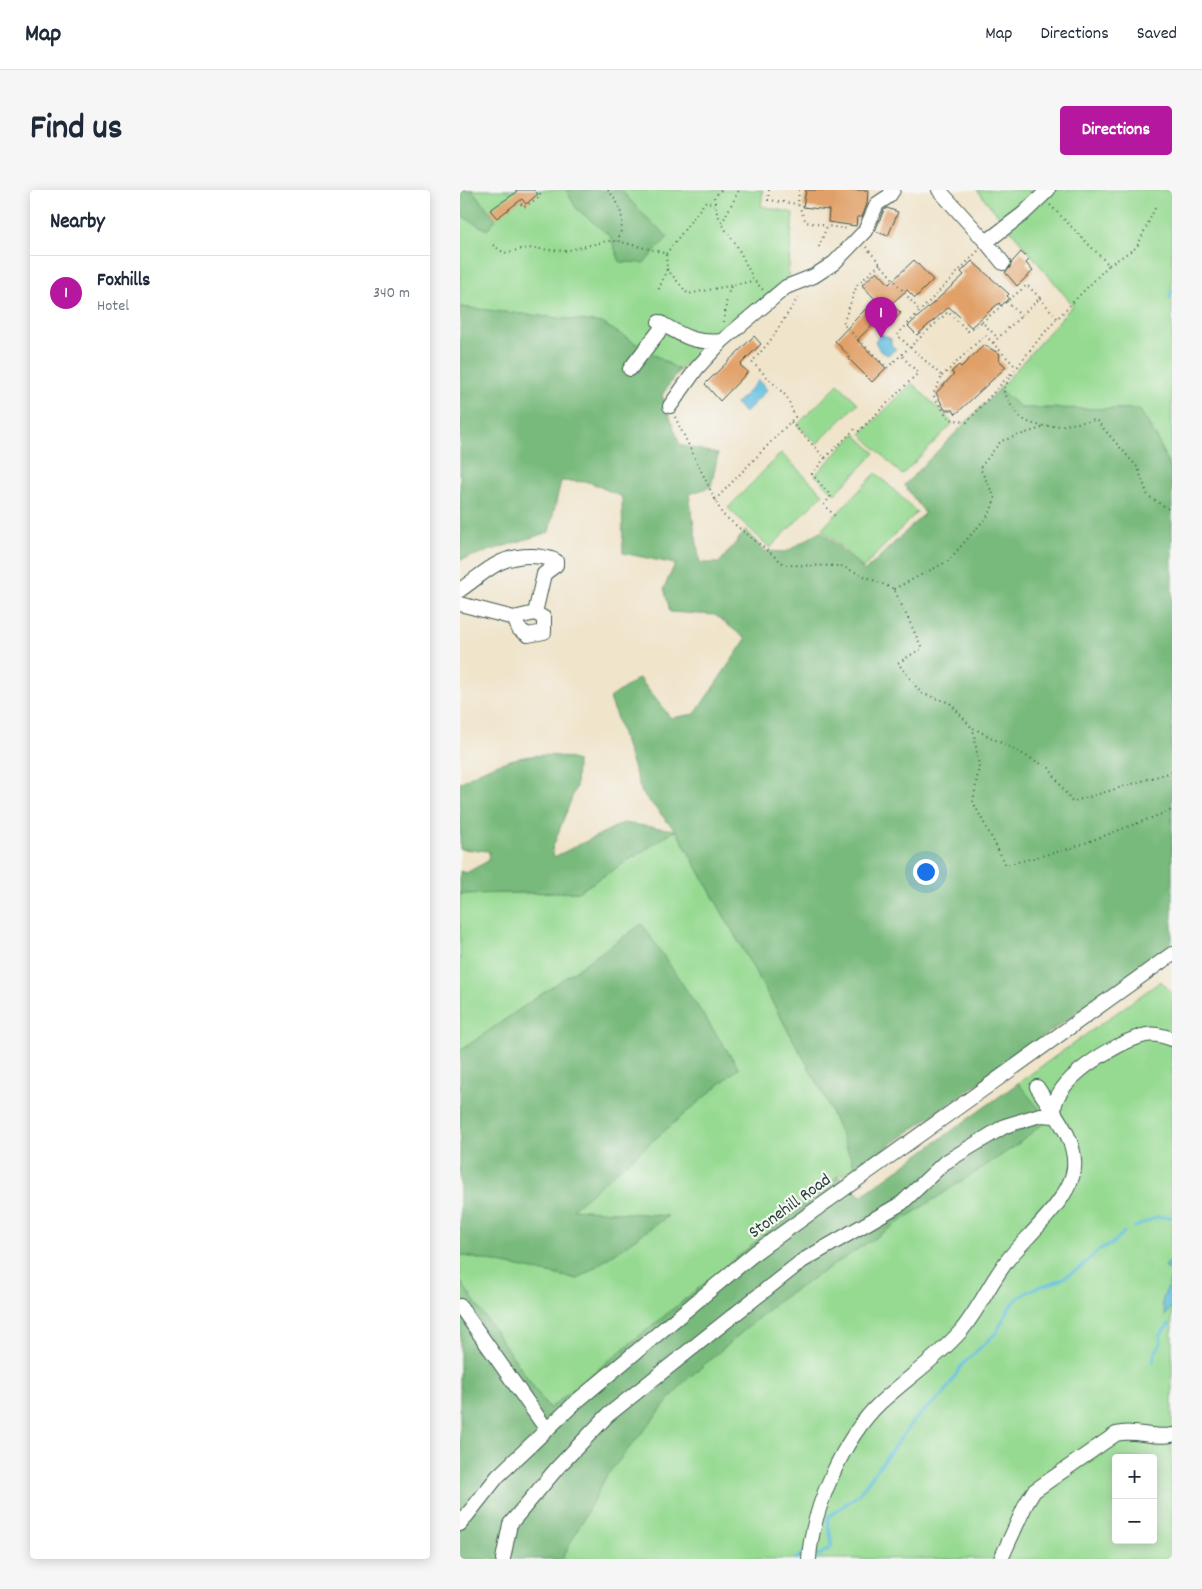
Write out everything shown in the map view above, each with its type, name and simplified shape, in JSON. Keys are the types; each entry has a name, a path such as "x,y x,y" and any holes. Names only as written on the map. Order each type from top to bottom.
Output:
{"street":[{"path":"670,406 697,368 722,341 786,287 814,276 834,263 864,231 877,204 889,196 892,190"},
{"path":"939,190 1003,263"},
{"path":"986,242 1045,193"},
{"path":"630,369 661,324 687,339 709,342 722,341"},
{"path":"460,590 498,561 523,556 552,558 556,561 556,565 544,574 535,613"},
{"path":"460,604 514,618 535,613 544,618 544,632 528,635 523,632 514,618"},
{"name":"Stonehill Road","path":"460,1524 498,1476 547,1430 668,1323 756,1252 1172,954"},
{"path":"1055,1116 1053,1108 1061,1089 1091,1061 1122,1043 1145,1035 1161,1035 1172,1039"},
{"path":"810,1554 817,1517 848,1444 879,1404 911,1378 961,1331 1009,1258 1067,1188 1072,1178 1073,1156 1068,1136 1037,1087"},
{"path":"504,1559 510,1524 558,1467 608,1416 802,1261 902,1203 944,1162 1005,1126 1040,1114 1055,1116"},
{"path":"995,1271 1015,1244"},
{"path":"460,1306 547,1430"},
{"path":"1001,1559 1026,1504 1034,1491 1046,1481 1075,1464 1116,1434 1124,1432 1150,1436 1172,1435"}],"path":[{"path":"522,204 524,207 538,198 542,190"},
{"path":"608,190 617,201 623,220 617,241"},
{"path":"721,190 714,197 722,223 754,280 771,299"},
{"path":"722,223 739,190"},
{"path":"769,190 768,200 798,204"},
{"path":"799,190 798,204 806,222 864,231 865,247 919,310"},
{"path":"1045,193 1109,265"},
{"path":"658,291 667,270 666,254 706,201 715,205"},
{"path":"1016,366 985,335 942,376 933,395 949,419 966,422 1016,366 1057,318 1109,265 1137,247 1156,206"},
{"path":"819,247 827,226"},
{"path":"492,245 504,253 528,248 555,252 600,242 617,241 666,254"},
{"path":"942,376 897,335 986,242"},
{"path":"880,264 857,285 843,324 888,368 948,312 968,331 982,322 1027,285 1057,318"},
{"path":"667,270 688,294 693,295 754,280"},
{"path":"722,341 720,329 725,322 727,296 732,285"},
{"path":"715,500 795,417 787,397 752,362 770,341 799,296 806,292"},
{"path":"993,343 1040,298"},
{"path":"1007,302 1022,316"},
{"path":"982,322 998,338"},
{"path":"835,516 824,505 831,496 812,474 825,458 855,429 859,431 918,373 902,356"},
{"path":"1016,366 1003,390 1015,412 1030,422 1046,427"},
{"path":"670,406 722,514 785,565 841,566 894,589 922,648 898,663 921,693 950,703 973,728 1049,768 1072,802 1172,772"},
{"path":"894,589 948,561 990,513 995,498 980,468 1001,441 1046,427 1096,420 1138,468 1148,496 1172,511"},
{"path":"791,421 825,458"},
{"path":"973,728 979,766 973,802 1006,865 1072,848 1172,810"}],"green space":[{"path":"460,190 763,190 761,206 793,213 788,278 679,370 602,323 460,307"},
{"path":"460,190 472,190 496,219 487,230 460,215"},
{"path":"566,190 621,190 668,237 644,263 620,262 610,236 576,208"},
{"path":"977,190 1172,190 1172,473 1157,438 1139,409 1021,408 999,389 1073,305"},
{"path":"460,307 602,323 679,370 662,395 680,445 718,454 711,487 689,494 700,563 719,563 746,530 764,551 786,552 821,531 865,571 925,513 904,485 999,389 1021,408 1139,409 1157,438 1172,473 1172,943 1027,1049 856,1169 822,1091 676,830 578,892 460,894 460,871 466,873 488,861 489,851 460,849 460,783 501,763 532,756 548,755 577,761 576,787 552,849 554,857 623,823 675,830 642,793 610,698 639,678 671,718 695,714 746,639 715,615 670,612 664,588 675,564 623,553 622,497 589,482 561,481 549,532 460,560"},
{"path":"912,383 953,423 902,475 861,434"},
{"path":"838,384 858,403 817,444 797,425"},
{"path":"855,434 875,453 835,494 815,475"},
{"path":"781,453 823,494 770,548 728,508"},
{"path":"876,473 917,512 863,568 822,529"},
{"path":"676,830 822,1091 856,1169 838,1176 549,1409 460,1281 460,1255 578,1279 667,1216 571,1209 642,924 460,1051 460,894 578,892"},
{"path":"642,924 739,1068 572,1209 668,1216 578,1279 460,1255 460,1051"},
{"path":"1161,981 1172,993 1172,1559 460,1559 1011,1103 1018,1083"},
{"path":"1018,1083 1048,1120 1014,1147 777,1302 683,1383 607,1475 562,1559 460,1559 460,1281 549,1409 838,1176 861,1196"}],"water":[{"path":"881,334 891,339 891,344 896,349 888,355 880,351 875,341"},
{"path":"759,380 767,390 745,413 736,404"},
{"path":"1172,1260 1172,1266 1172,1275 1165,1266"},
{"path":"1172,1275 1172,1306 1165,1316 1162,1302"}],"building":[{"path":"515,190 534,190 538,194 526,204 522,199 497,218 490,210 517,192"},
{"path":"806,190 868,190 867,204 862,217 857,217 856,226 828,222 829,210 803,207"},
{"path":"887,208 898,212 888,236 875,231 884,210"},
{"path":"1021,252 1029,260 1026,263 1033,271 1017,286 1005,272"},
{"path":"914,260 933,280 915,298 907,290 891,304 901,313 891,324 882,316 857,340 886,368 872,382 848,358 850,357 835,341 875,299 862,285 877,271 889,284"},
{"path":"972,261 1009,294 1007,296 1009,298 1001,306 999,303 971,327 949,307 917,335 908,326 964,275 961,272"},
{"path":"754,336 761,344 740,365 748,372 720,401 705,384"},
{"path":"984,345 1000,354 999,360 1006,367 956,414 953,410 945,410 936,393 954,374 951,372 959,365 961,367"}],"waterway":[{"path":"1170,298 1172,291"},
{"path":"1135,1227 1157,1217 1172,1217"},
{"path":"814,1553 820,1555 831,1547 828,1517 858,1495 915,1419 944,1394 961,1366 996,1333 1010,1307 1019,1297 1033,1289 1060,1280 1081,1267 1100,1249 1112,1244 1124,1232"},
{"path":"1153,1362 1155,1352 1161,1343 1160,1335 1169,1324"},
{"path":"796,1559 805,1552"}],"place":[{"name":"Foxhills","path":"881,338"}]}
